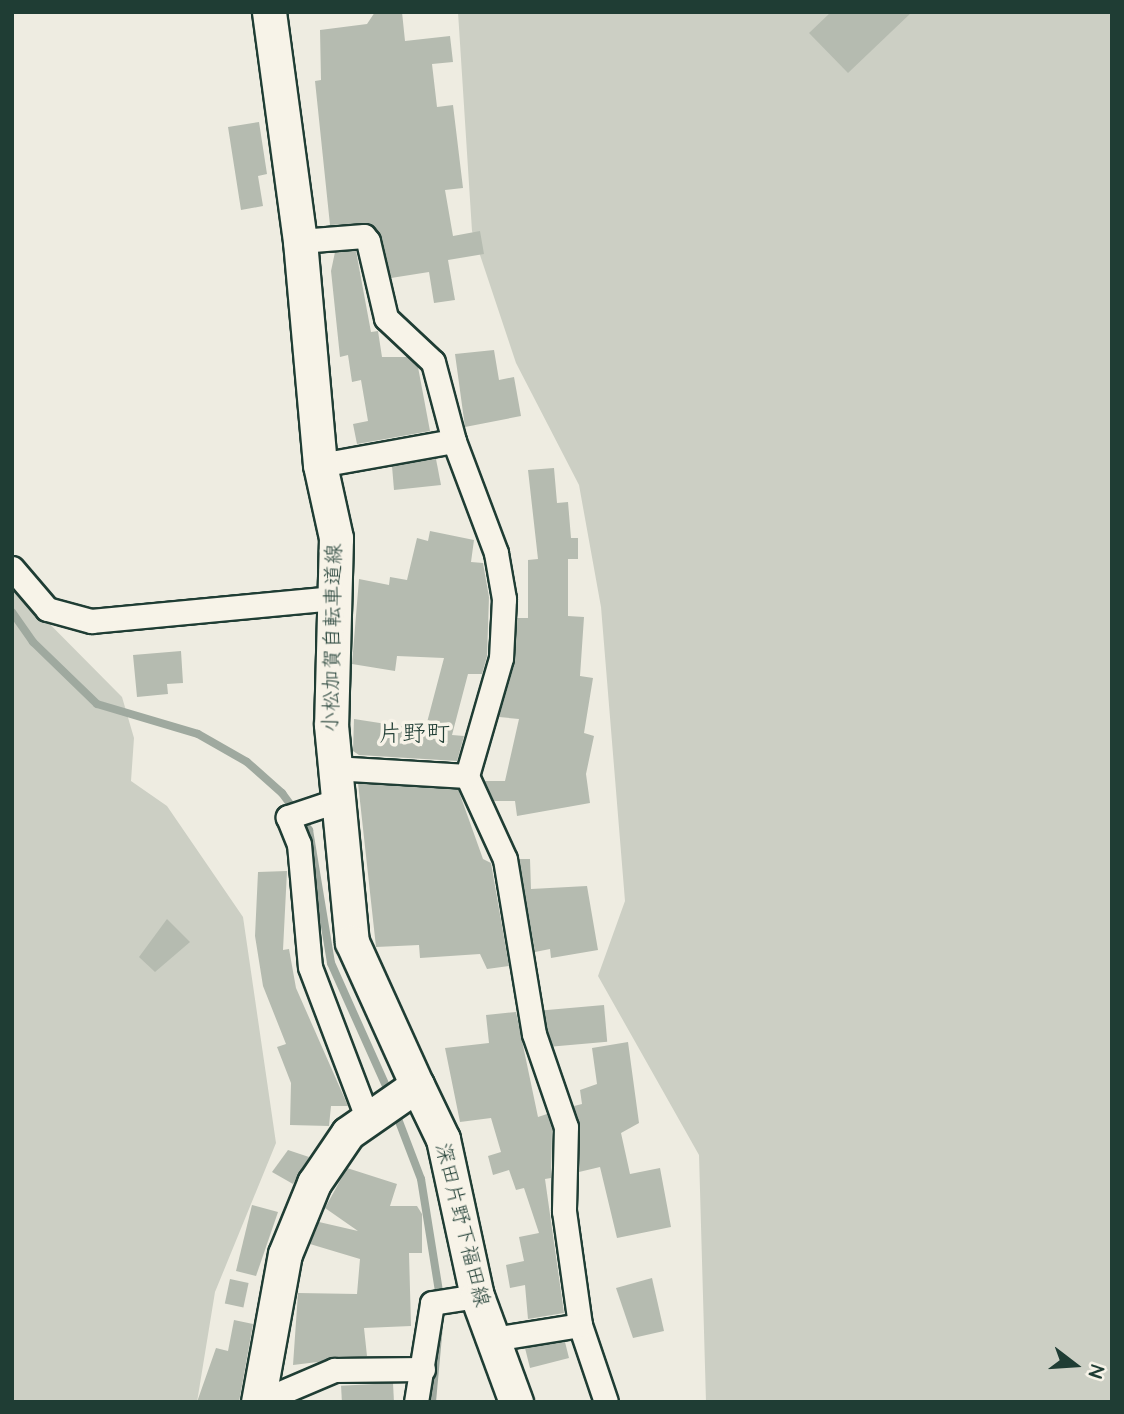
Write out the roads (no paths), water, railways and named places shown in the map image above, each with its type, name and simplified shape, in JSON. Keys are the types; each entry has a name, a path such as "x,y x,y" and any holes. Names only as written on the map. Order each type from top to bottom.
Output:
{"main road":[{"name":"小松加賀自転車道線","path":"269,12 300,241 320,465 336,538 333,768 352,942 417,1085"},
{"path":"258,1402 272,1350 278,1283 299,1216 327,1158 368,1120 417,1085"},
{"name":"深田片野下福田線","path":"417,1085 443,1139 477,1296 516,1402"}],"street":[{"path":"300,241 364,236 368,241 386,318 433,362 454,441 496,553 504,599 501,658 467,776 505,859 534,1034 566,1128 565,1211 580,1325 606,1402"},
{"path":"320,465 454,441"},
{"path":"12,568 47,609 91,621 334,597"},
{"path":"333,768 467,776"},
{"path":"336,801 288,817 299,844 310,967 368,1120"},
{"path":"416,1402 432,1303 477,1296"},
{"path":"493,1339 580,1325"},
{"path":"258,1402 334,1370 423,1369"}],"waterway":[{"path":"12,612 33,642 97,704 198,734 247,762 282,793 309,830 331,963 390,1095"},
{"path":"395,1111 421,1179 440,1298"},
{"path":"432,1402 440,1314"}],"district":[{"name":"片野町","path":"414,735"}]}
